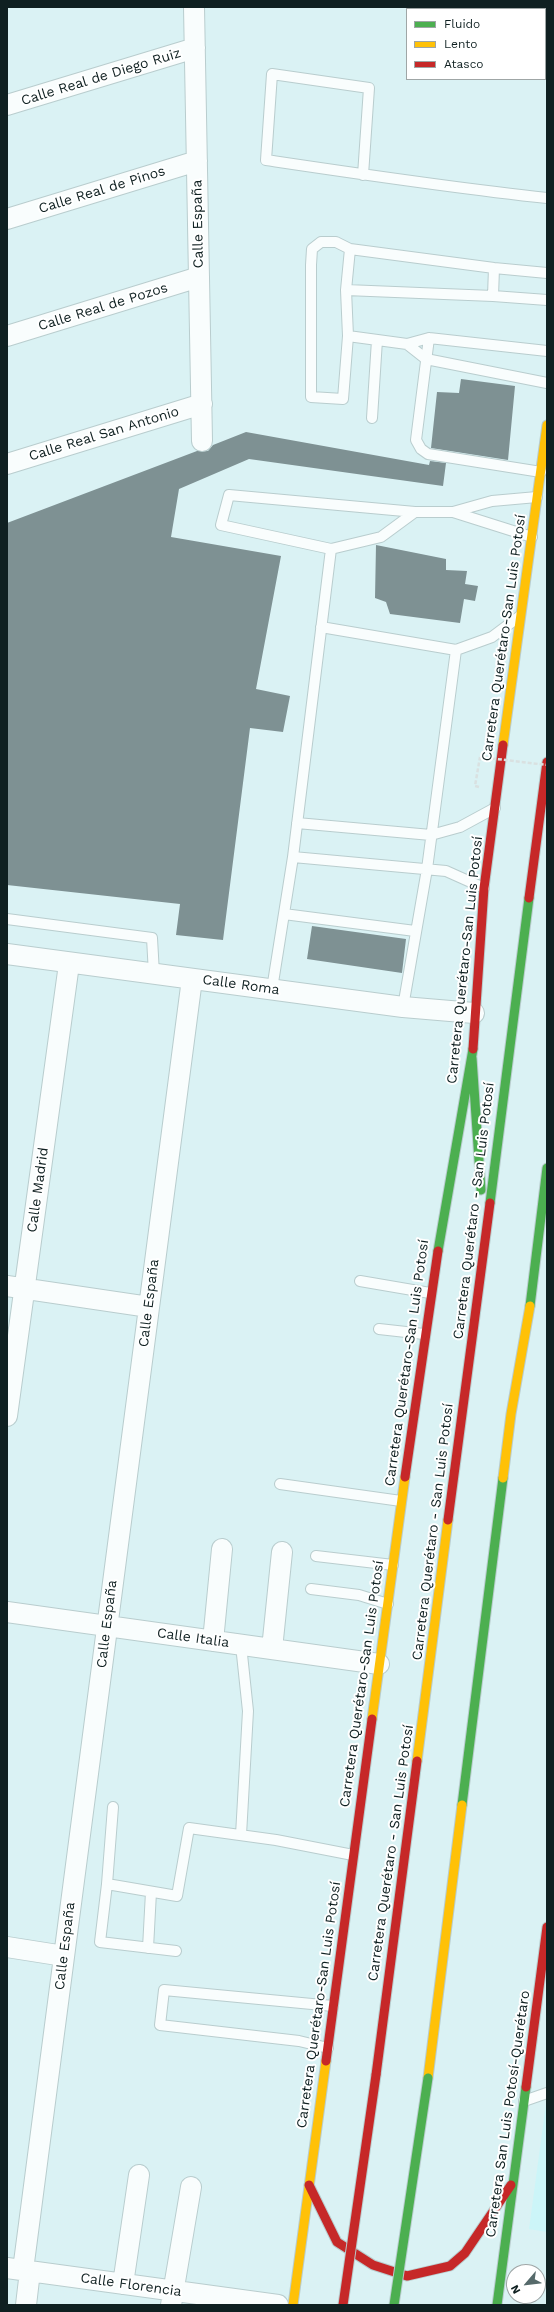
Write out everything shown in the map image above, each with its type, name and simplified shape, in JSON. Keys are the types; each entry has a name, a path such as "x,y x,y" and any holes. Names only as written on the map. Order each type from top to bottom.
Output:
{"main road":[{"name":"Carretera Querétaro-San Luis Potosí","path":"293,2305 424,1334 472,1058 484,888 547,425"},
{"name":"Carretera Querétaro - San Luis Potosí","path":"343,2305 376,2075 547,763"},
{"path":"472,1058 484,1241"},
{"path":"394,2305 428,2078 511,1414 529,1311 547,1168"},
{"path":"529,1311 544,1276"},
{"name":"Carretera San Luis Potosí-Querétaro","path":"496,2305 547,1927"},
{"path":"309,2185 328,2227 337,2242 373,2265 407,2276 450,2266 465,2253 513,2183"}],"street":[{"name":"Calle España","path":"194,7 202,441"},
{"name":"Calle Real de Diego Ruiz","path":"7,105 195,48"},
{"name":"Calle Real de Pinos","path":"7,219 197,161"},
{"name":"Calle Real de Pozos","path":"7,336 199,277"},
{"name":"Calle Real San Antonio","path":"7,464 202,404"},
{"name":"Calle Roma","path":"7,954 69,964 403,1007 474,1014"},
{"name":"Calle Madrid","path":"7,1416 16,1287 69,964"},
{"name":"Calle España","path":"26,2305 20,2270 64,1956 192,979"},
{"path":"16,1287 149,1307"},
{"path":"213,1641 222,1548"},
{"path":"272,1649 282,1552"},
{"name":"Calle Italia","path":"7,1612 379,1664"},
{"path":"7,1947 64,1956"},
{"path":"123,2284 139,2176"},
{"path":"172,2298 191,2187"},
{"name":"Calle Florencia","path":"20,2270 123,2284 172,2298 278,2305"}],"lane":[{"path":"362,175 369,88 272,74 266,160 362,175 547,198"},
{"path":"350,249 346,290 348,336 343,399 311,398 312,249 321,242 336,242 350,249 494,268 547,273"},
{"path":"493,296 494,268"},
{"path":"346,290 493,296 547,300"},
{"path":"348,336 407,344 429,338 547,351"},
{"path":"429,338 416,440 421,449 428,454 541,472"},
{"path":"372,418 377,340"},
{"path":"407,344 426,358 547,383"},
{"path":"415,512 381,537 331,548 220,525 229,495 415,512 453,512 492,501 537,497"},
{"path":"453,512 532,537"},
{"path":"272,989 293,857 331,548"},
{"path":"321,627 456,650 492,637 521,615"},
{"path":"403,1007 427,869 456,650"},
{"path":"297,822 431,835 460,827 495,808"},
{"path":"293,857 446,871 484,888"},
{"path":"284,914 415,931"},
{"path":"7,919 152,938 154,974"},
{"path":"360,1281 430,1293"},
{"path":"379,1329 424,1334"},
{"path":"280,1484 401,1502"},
{"path":"316,1556 393,1565"},
{"path":"311,1588 359,1595 388,1604"},
{"path":"241,1644 248,1711 241,1835"},
{"path":"113,1807 107,1884 100,1942 176,1952"},
{"path":"107,1884 177,1896 189,1828 241,1835 354,1855"},
{"path":"148,1948 151,1892"},
{"path":"328,2048 300,2041 160,2025 164,1990 333,2006"},
{"path":"524,2101 547,2093"}],"path":[{"path":"474,786 480,757 547,763"}],"shaded area":[{"path":"547,2096 547,2232 529,2229"}],"building":[{"path":"461,379 515,386 508,460 431,448 437,392 459,393"},
{"path":"246,432 429,465 430,461 446,463 443,486 249,459 179,489 171,537 281,556 256,689 290,696 283,732 250,728 223,940 176,935 180,904 7,885 7,523 197,451 208,451 213,445"},
{"path":"376,545 446,559 446,570 467,571 465,584 478,586 475,601 464,599 460,623 390,614 386,602 375,598"},
{"path":"312,926 406,939 402,973 307,959"}],"traffic: fast":[{"path":"490,1203 529,898"},
{"path":"438,1251 473,1049"},
{"path":"472,1058 481,1190"},
{"path":"530,1306 547,1168"},
{"path":"462,1805 503,1478"},
{"path":"394,2305 428,2078"},
{"path":"497,2305 526,2087"}],"traffic: slow":[{"path":"503,745 547,425"},
{"path":"503,1478 511,1414 530,1306"},
{"path":"372,1719 405,1477"},
{"path":"417,1761 448,1520"},
{"path":"428,2078 462,1805"},
{"path":"293,2305 326,2061"}],"traffic: jam":[{"path":"473,1049 484,888 503,745"},
{"path":"529,898 547,762"},
{"path":"448,1520 490,1203"},
{"path":"405,1477 438,1251"},
{"path":"326,2061 372,1719"},
{"path":"376,2075 417,1761"},
{"path":"526,2087 547,1927"},
{"path":"343,2305 376,2075"},
{"path":"309,2185 337,2242 373,2265 407,2276 450,2266 465,2253 511,2185"}]}
